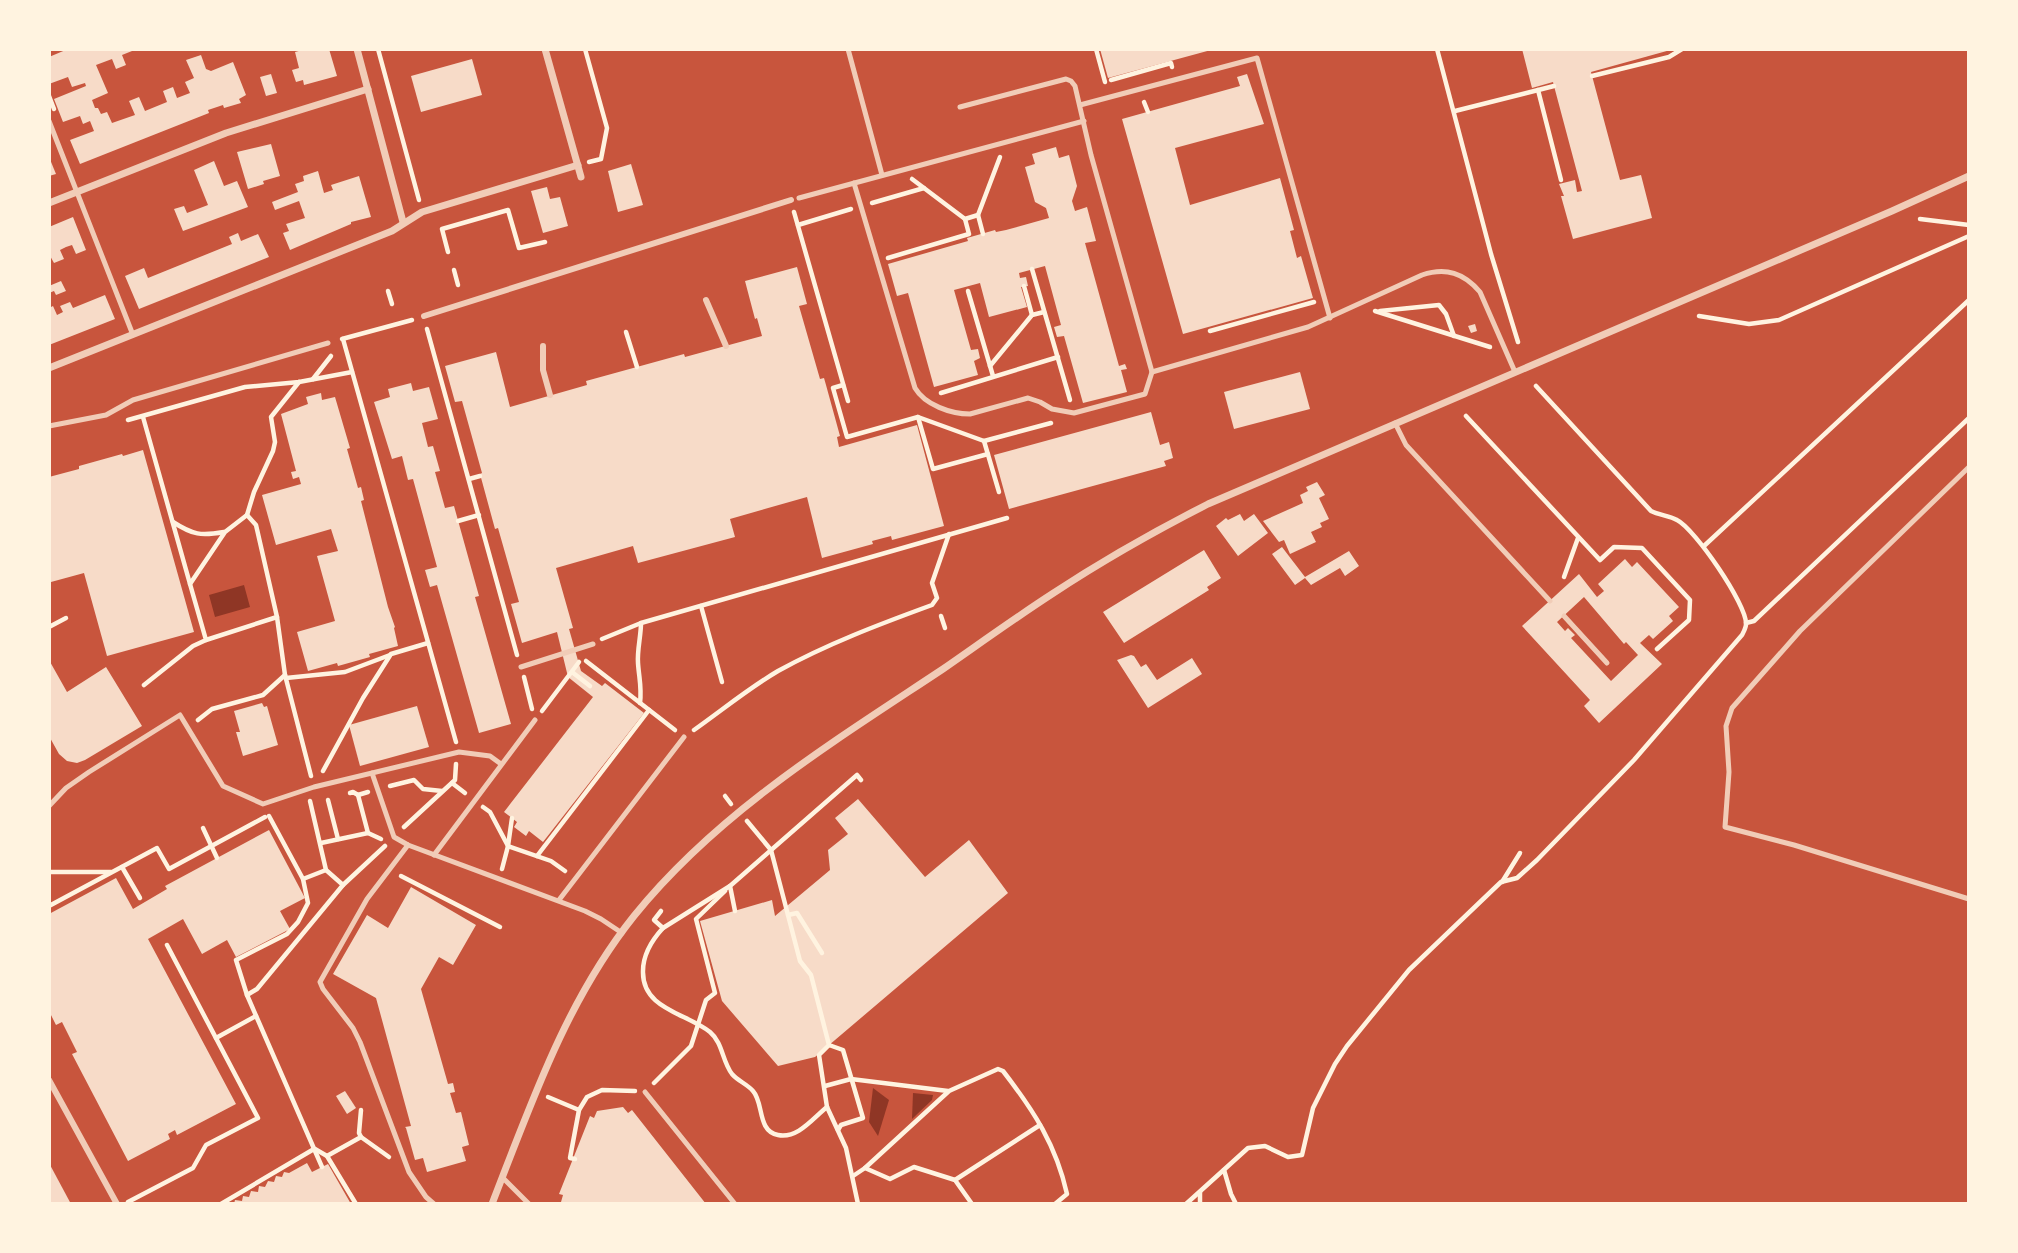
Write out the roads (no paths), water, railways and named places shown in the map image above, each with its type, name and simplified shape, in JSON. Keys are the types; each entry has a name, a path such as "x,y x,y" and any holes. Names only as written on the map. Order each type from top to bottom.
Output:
{"street":[{"path":"357,49 403,222"},
{"path":"545,49 581,177"},
{"path":"49,203 226,133 368,89"},
{"path":"49,368 392,231 422,212 578,165"},
{"path":"492,1204 563,1028 621,933 674,870 720,826 799,765 1052,593 1150,534 1208,503 1969,176"},
{"path":"424,316 791,200"},
{"path":"706,300 726,346"},
{"path":"543,346 543,370 550,395"},
{"path":"49,1080 117,1204"}],"lane":[{"path":"848,49 882,175"},
{"path":"1080,105 1257,58 1330,318"},
{"path":"853,183 917,392 924,400 970,414 1028,398 1052,409 1074,413 1145,394 1152,372 1091,155 1075,86 1066,79 960,107"},
{"path":"49,121 133,335"},
{"path":"799,198 1084,121"},
{"path":"1152,372 1308,327 1434,271 1447,271 1472,282 1480,292 1515,372"},
{"path":"49,426 106,415 133,400 328,343"},
{"path":"1395,423 1406,445 1550,601"},
{"path":"1969,467 1800,631 1732,708 1727,726 1729,772 1725,827 1794,845 1969,899"},
{"path":"1564,616 1607,663"},
{"path":"521,667 593,644"},
{"path":"49,806 66,788 89,772 180,715 223,786 263,804 314,787 459,752 490,756 501,765"},
{"path":"434,855 535,720"},
{"path":"559,900 684,737"},
{"path":"372,773 394,837 434,855 559,900 601,919 621,933"},
{"path":"408,845 367,899 320,982 360,1042 409,1172 434,1204"},
{"path":"645,1092 735,1204"},
{"path":"502,1177 529,1204"}]}
